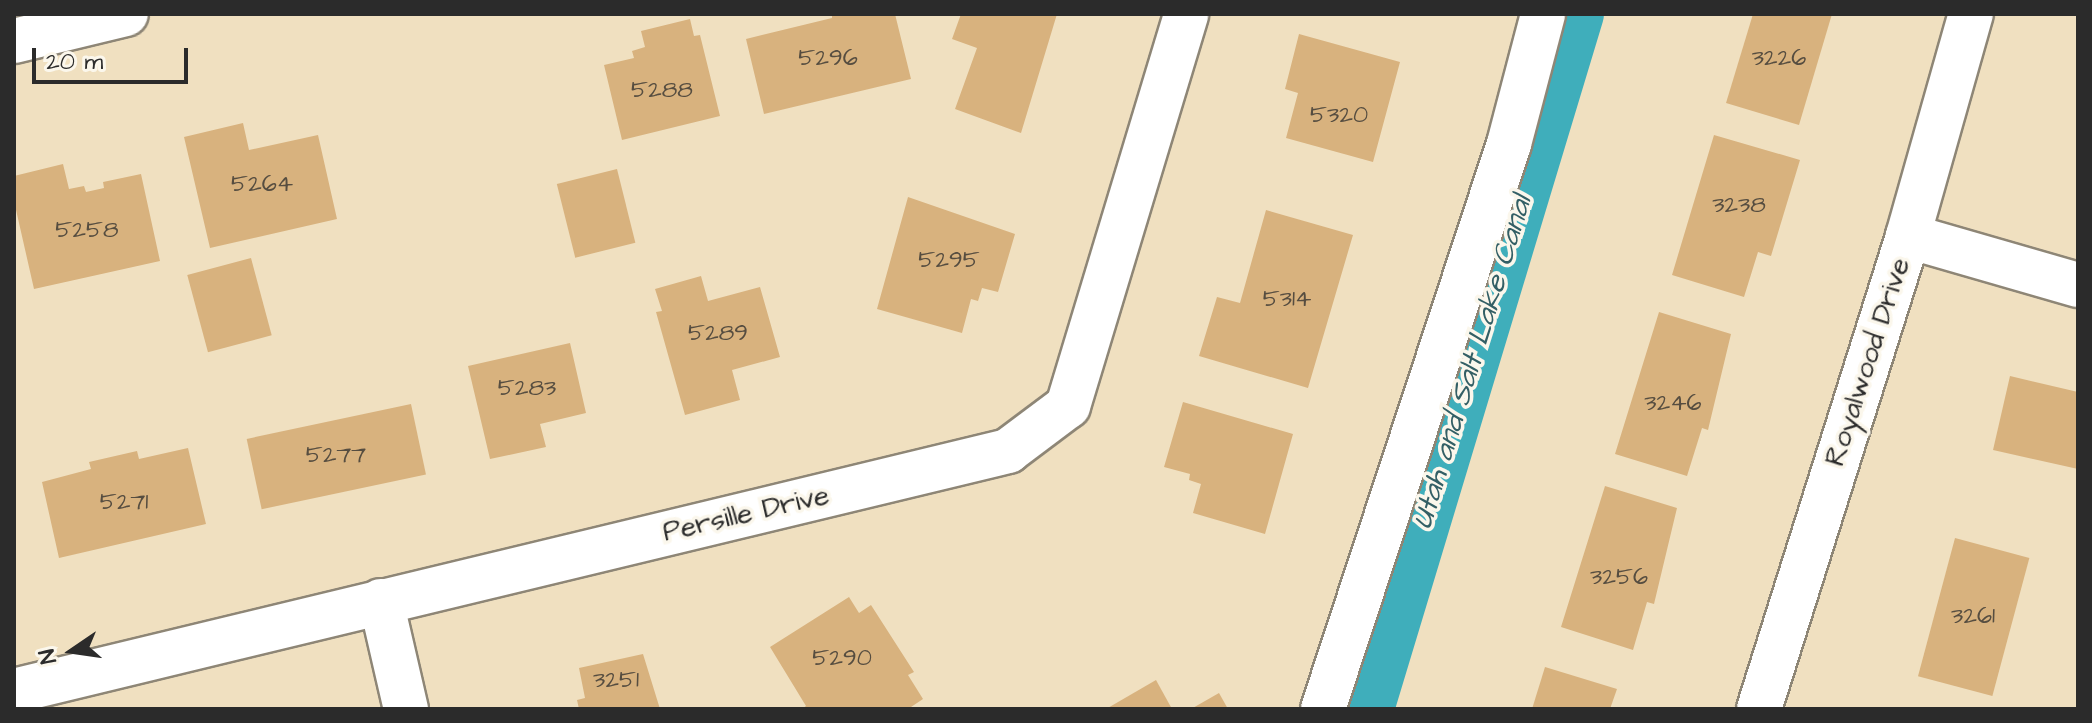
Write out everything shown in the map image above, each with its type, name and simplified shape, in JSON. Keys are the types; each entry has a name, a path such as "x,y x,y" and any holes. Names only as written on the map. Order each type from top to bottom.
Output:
{"street":[{"path":"14,41 126,14"},
{"name":"Persille Drive","path":"14,691 1008,451 1068,406 1186,14"},
{"path":"1323,709 1509,144 1543,14"},
{"name":"Royalwood Drive","path":"1759,709 1908,236 1971,14"},
{"path":"1908,236 2078,285"},
{"path":"381,601 406,709"}],"building":[{"path":"832,14 895,14 911,79 764,114 746,39 832,18"},
{"path":"961,14 1057,14 1021,133 955,109 977,48 952,39"},
{"path":"1753,14 1832,14 1799,125 1726,103"},
{"path":"690,19 694,36 700,35 720,116 622,140 604,65 634,58 632,51 645,47 641,31"},
{"path":"1299,34 1400,62 1373,162 1286,138 1298,93 1285,89"},
{"path":"243,123 249,150 318,135 337,219 210,248 184,137"},
{"path":"1714,135 1800,160 1771,256 1758,252 1744,297 1672,275"},
{"path":"63,164 69,189 84,186 86,192 104,188 103,182 141,174 160,261 34,289 14,201 14,176"},
{"path":"617,169 635,243 575,258 557,184"},
{"path":"908,197 1015,234 998,292 982,288 978,301 971,299 962,333 877,309"},
{"path":"1266,210 1353,235 1308,388 1199,356 1217,297 1240,303"},
{"path":"251,258 272,335 208,352 187,275"},
{"path":"701,276 708,301 760,287 780,357 732,370 740,400 685,415 656,312 662,311 655,289"},
{"path":"1659,312 1731,334 1708,430 1702,428 1687,476 1615,454"},
{"path":"570,343 586,413 540,424 546,447 490,459 468,366"},
{"path":"2010,376 2078,392 2078,469 1993,450"},
{"path":"1183,402 1293,434 1265,534 1193,513 1201,484 1189,480 1190,474 1164,467"},
{"path":"411,404 426,474 262,509 247,439"},
{"path":"188,448 206,524 59,558 42,482 91,469 89,462 137,451 139,459"},
{"path":"1605,486 1677,508 1654,604 1647,602 1633,650 1561,627"},
{"path":"1955,538 2029,558 1992,696 1918,676"},
{"path":"849,597 859,613 871,605 914,672 908,675 923,699 908,709 802,709 806,706 770,647"},
{"path":"643,654 660,709 579,709 577,700 585,698 579,668"},
{"path":"1545,667 1617,689 1610,709 1532,709"},
{"path":"1156,680 1172,709 1106,709"},
{"path":"1219,693 1228,709 1191,709"}],"waterway":[{"name":"Utah and Salt Lake Canal","path":"1367,709 1577,14"}]}
